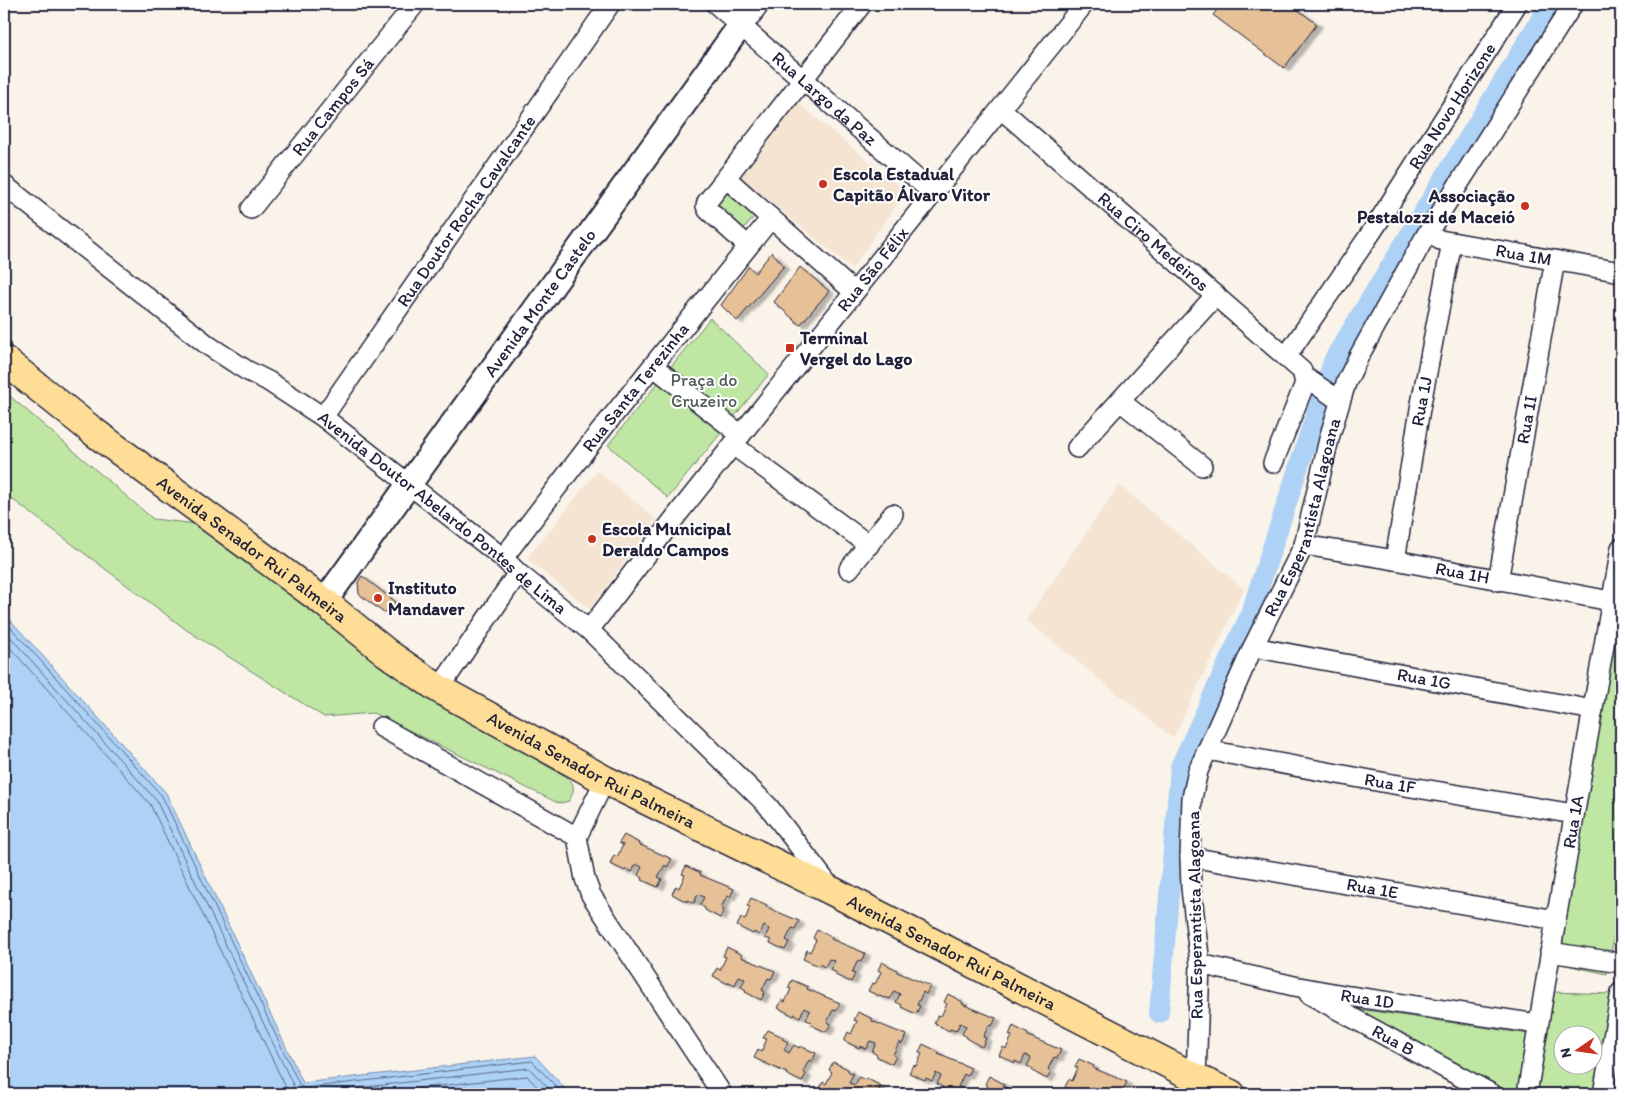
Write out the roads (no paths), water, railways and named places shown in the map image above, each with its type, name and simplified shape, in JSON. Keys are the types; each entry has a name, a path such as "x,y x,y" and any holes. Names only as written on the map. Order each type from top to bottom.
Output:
{"main road":[{"name":"Avenida Senador Rui Palmeira","path":"4,360 94,432 324,602 387,653 439,689 606,780 834,892 1196,1078 1232,1094"}],"street":[{"name":"Rua Campos Sá","path":"251,209 415,4"},
{"name":"Rua Doutor Rocha Cavalcante","path":"323,417 610,4"},
{"name":"Rua Largo da Paz","path":"716,4 933,193"},
{"name":"Avenida Monte Castelo","path":"324,602 756,4"},
{"path":"748,246 708,210 707,202 862,4"},
{"name":"Rua São Félix","path":"588,630 1084,4"},
{"name":"Rua Novo Horizone","path":"1286,357 1373,230 1517,4"},
{"name":"Rua Esperantista Alagoana","path":"1196,1078 1200,964 1191,888 1192,798 1198,772 1207,750 1254,647 1304,545 1330,435 1319,388 1346,383 1425,237 1573,4"},
{"name":"Rua Ciro Medeiros","path":"1001,109 1216,295 1319,388"},
{"path":"726,178 854,292"},
{"name":"Avenida Doutor Abelardo Pontes de Lima","path":"4,185 209,346 323,417 503,558 518,573 588,630 768,806 834,892"},
{"name":"Rua Santa Terezinha","path":"503,558 652,366 771,218"},
{"name":"Rua 1M","path":"1425,237 1621,272"},
{"name":"Rua 1J","path":"1396,560 1420,409 1452,242"},
{"name":"Rua 1I","path":"1498,580 1555,260"},
{"path":"1077,448 1216,295"},
{"path":"652,366 737,440 868,545"},
{"path":"1273,462 1319,388"},
{"path":"1120,401 1202,466"},
{"path":"849,569 893,514"},
{"name":"Rua 1H","path":"1304,545 1396,560 1617,602"},
{"name":"Rua 1A","path":"1528,1094 1574,814 1593,710 1617,602 1621,548"},
{"path":"439,689 518,573"},
{"name":"Rua 1G","path":"1254,647 1593,710"},
{"path":"381,728 577,837"},
{"name":"Rua 1F","path":"1207,750 1574,814"},
{"path":"606,780 577,837 585,879 591,895 722,1094"},
{"name":"Rua 1E","path":"1190,857 1556,920"},
{"path":"1550,952 1621,963"},
{"name":"Rua 1D","path":"1200,964 1294,986 1349,996 1538,1024"},
{"name":"Rua B","path":"1294,986 1492,1094"},
{"path":"1603,1094 1617,1039 1621,992"}],"water":[{"path":"4,613 166,793 303,1083 535,1056 570,1094 4,1094"}],"waterway":[{"path":"1159,1013 1180,767 1250,615 1334,359 1550,4"}],"place":[{"name":"Escola Estadual Capitão Álvaro Vitor","path":"823,184"},
{"name":"Associação Pestalozzi de Maceió","path":"1525,206"},
{"name":"Terminal Vergel do Lago","path":"790,348"},
{"name":"Escola Municipal Deraldo Campos","path":"592,539"},
{"name":"Instituto Mandaver","path":"378,598"}],"park label":[{"name":"Praça do Cruzeiro","path":"704,390"}]}
